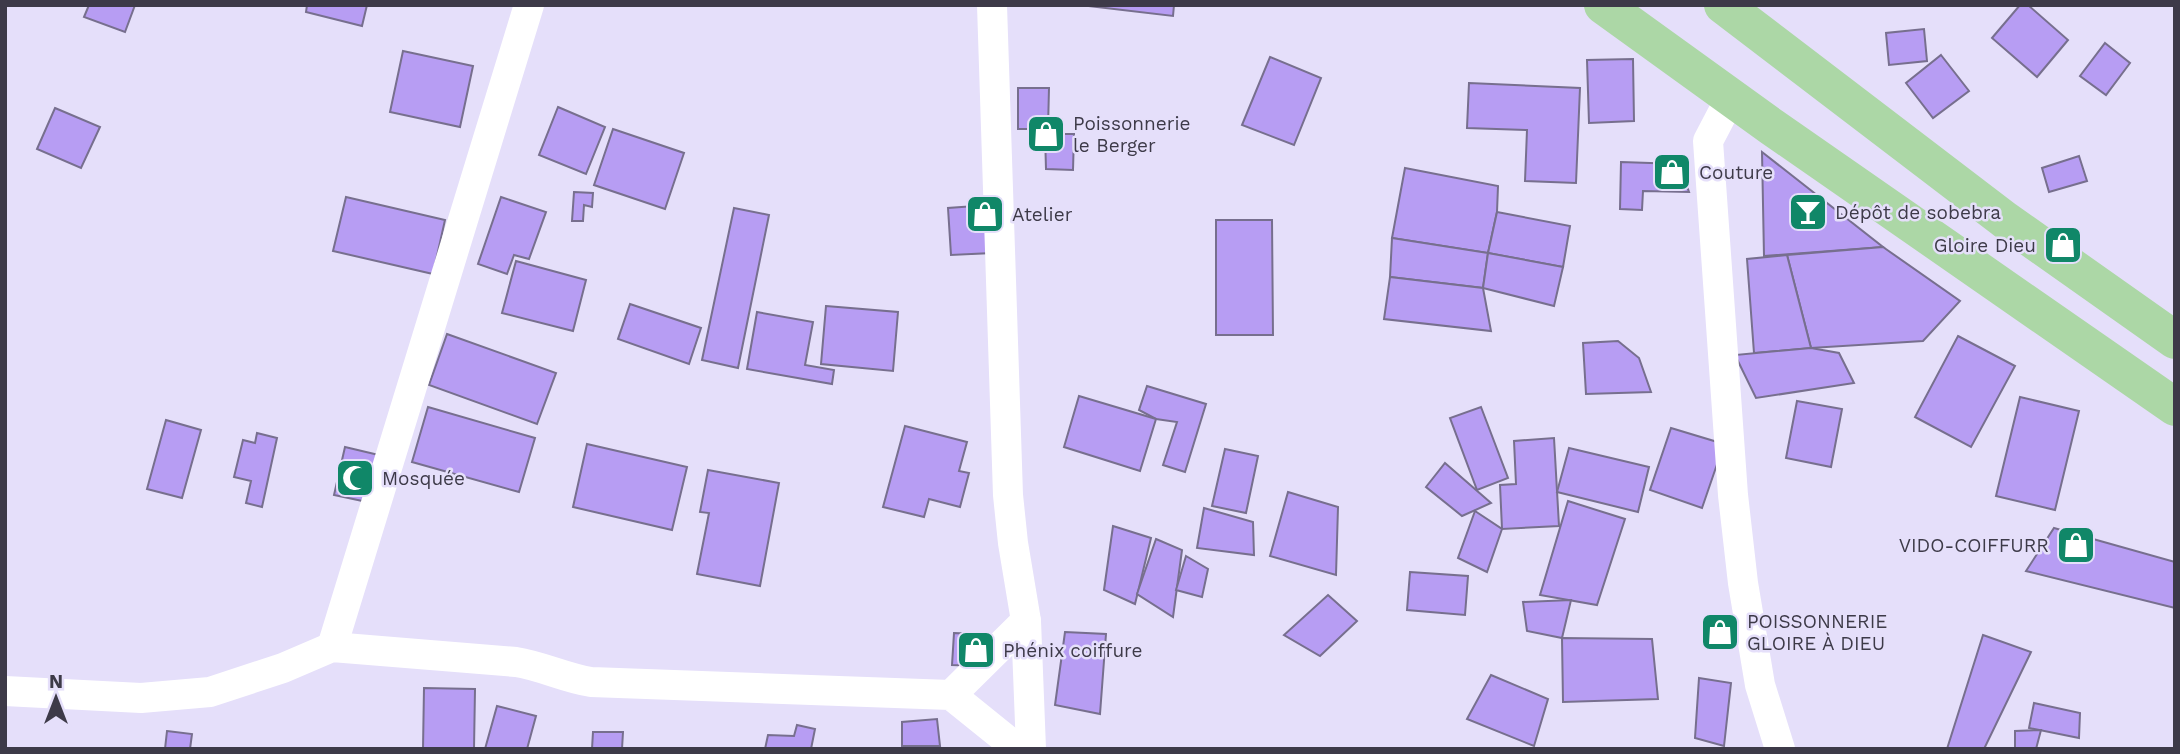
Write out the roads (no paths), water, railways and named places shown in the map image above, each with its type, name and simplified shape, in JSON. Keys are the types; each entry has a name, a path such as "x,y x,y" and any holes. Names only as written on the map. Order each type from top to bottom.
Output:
{"main road":[{"path":"1603,5 2175,407"},
{"path":"1723,5 2005,220 2175,340"}],"street":[{"path":"332,647 529,5"},
{"path":"992,5 1008,495 1026,621 1031,749"},
{"path":"1731,97 1708,141 1733,495 1743,583 1760,685 1780,749"},
{"path":"951,695 1026,621"},
{"path":"5,691 141,698 210,692 283,668 332,647 516,662 538,665 570,678 591,682 951,695 1018,749"}],"place":[{"name":"Poissonnerie le Berger","path":"1046,134"},
{"name":"Couture","path":"1672,172"},
{"name":"Dépôt de sobebra","path":"1808,212"},
{"name":"Atelier","path":"985,214"},
{"name":"Gloire Dieu","path":"2063,245"},
{"name":"Mosquée","path":"355,478"},
{"name":"VIDO-COIFFURR","path":"2076,545"},
{"name":"POISSONNERIE GLOIRE À DIEU","path":"1720,632"},
{"name":"Phénix coiffure","path":"976,650"}]}
